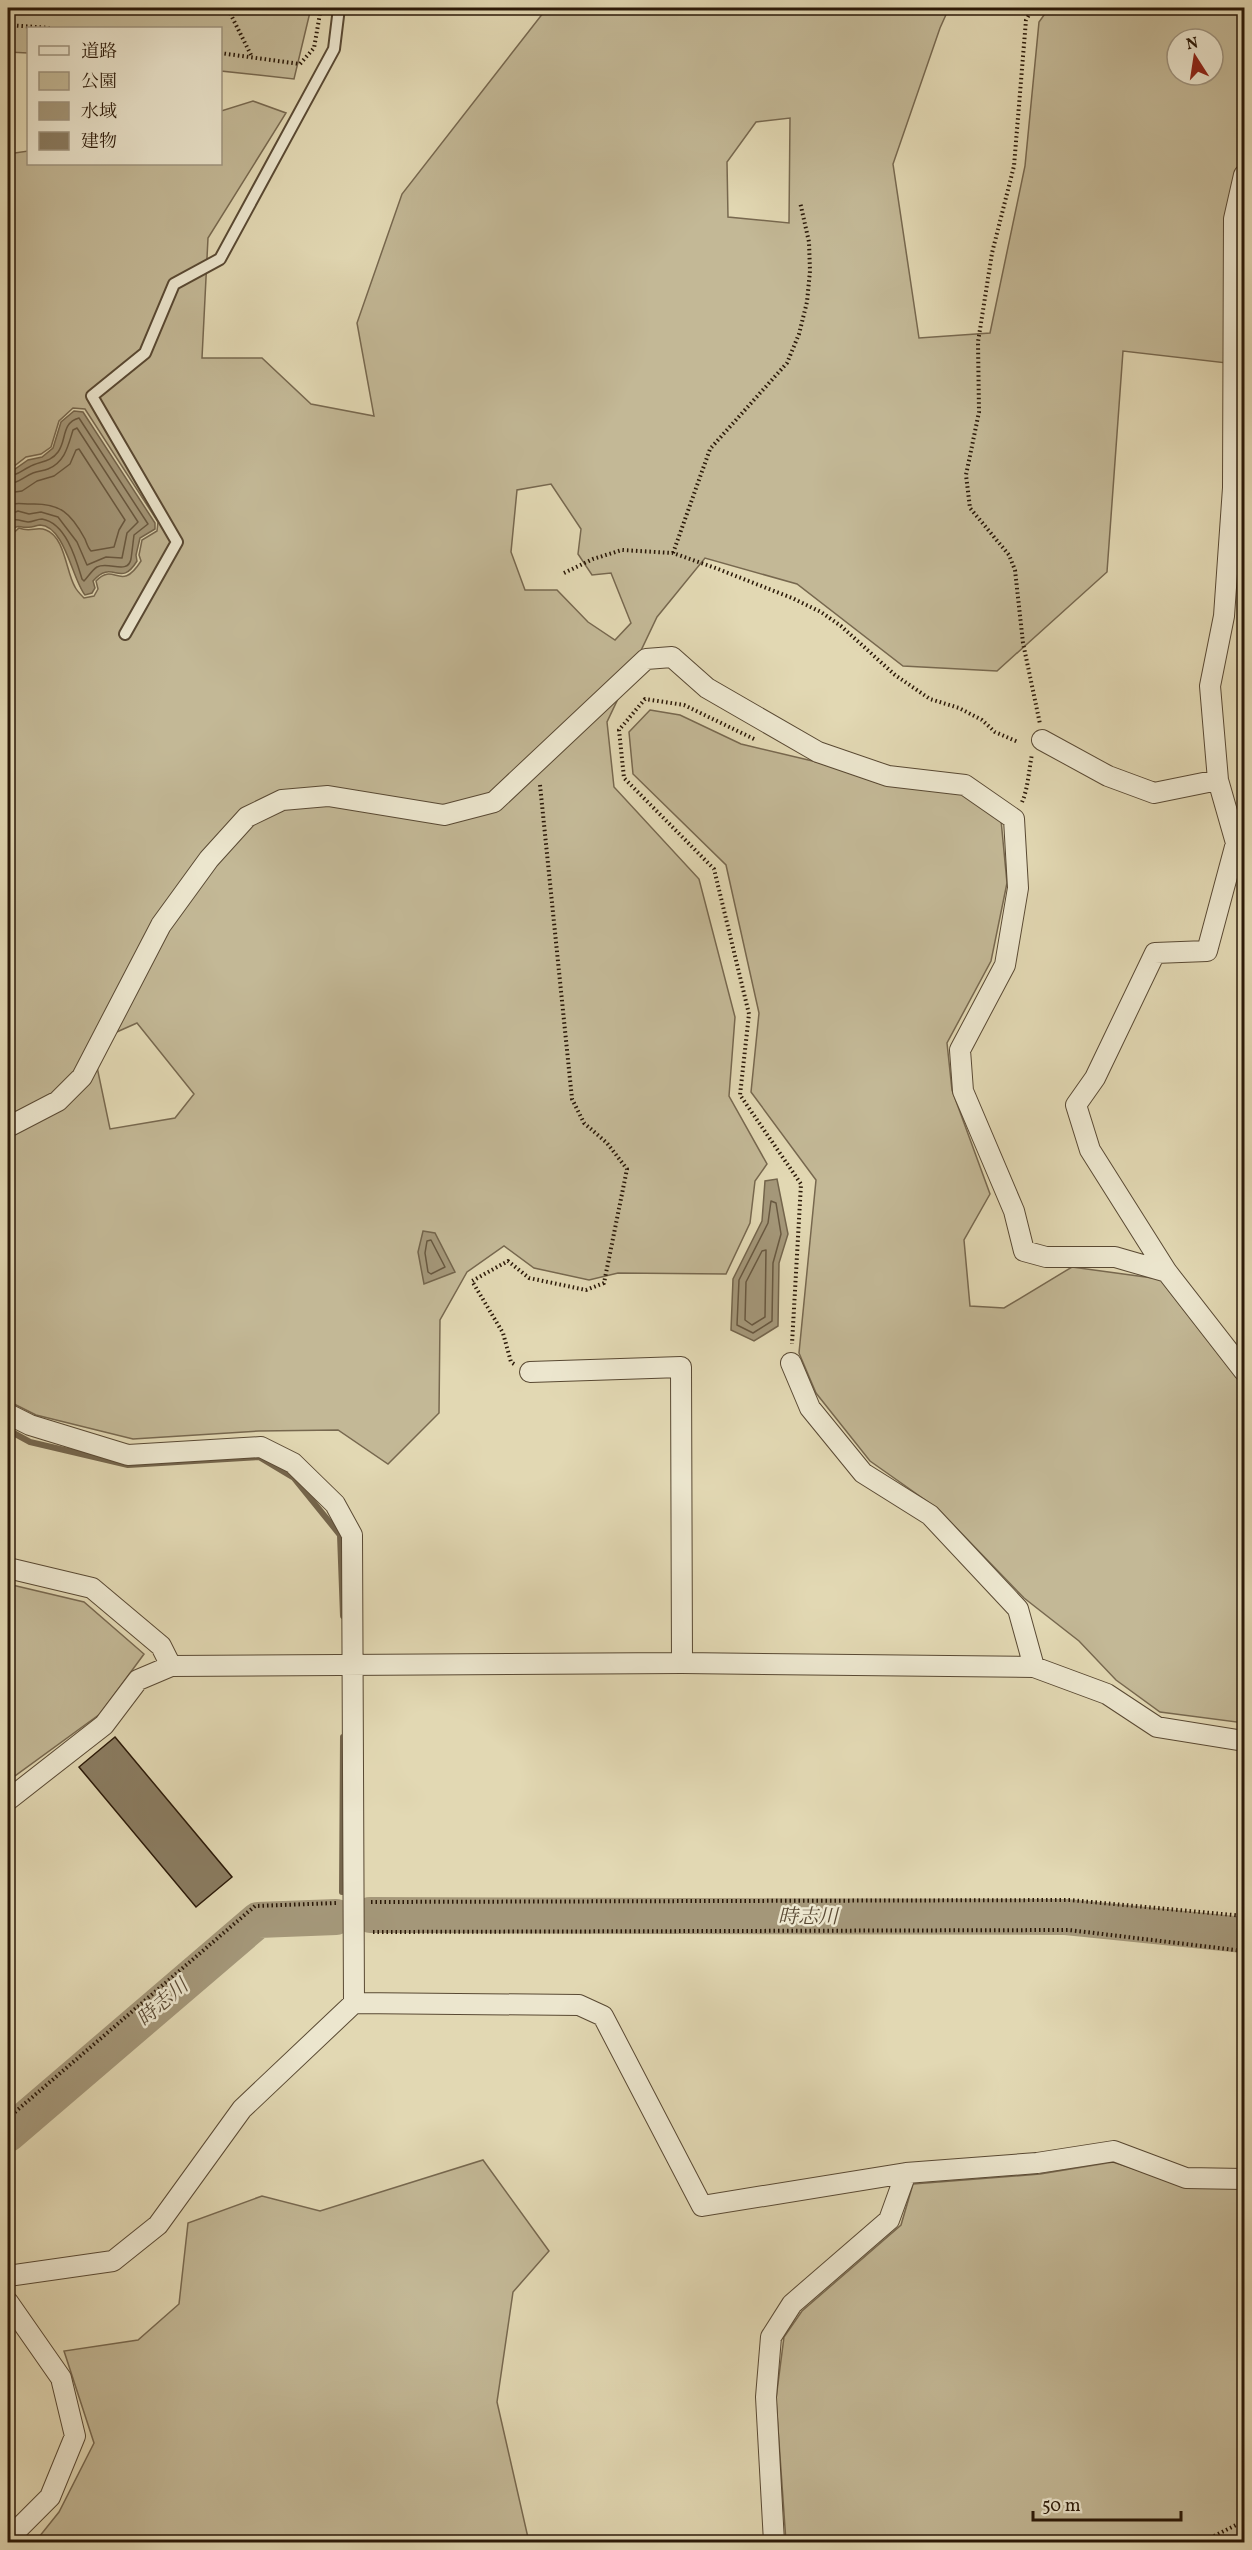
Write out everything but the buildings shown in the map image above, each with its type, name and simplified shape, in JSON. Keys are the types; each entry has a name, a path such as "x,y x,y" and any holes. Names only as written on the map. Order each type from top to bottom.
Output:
{"street":[{"path":"1245,175 1234,219 1239,488 1224,616 1210,686 1218,780 1236,843 1207,951 1155,952 1095,1078 1076,1105 1090,1150 1167,1272 1245,1371"},
{"path":"8,1127 58,1101 82,1077 161,925 209,859 247,817 282,800 328,796 444,815 494,802 646,659 672,657 706,688 818,752 888,776 965,785 1014,819 1018,888 1005,965 960,1050 963,1091 1014,1211 1024,1251 1046,1257 1115,1257 1167,1272"},
{"path":"1042,740 1108,776 1154,793 1218,780"},
{"path":"790,1363 810,1408 863,1473 930,1515 1018,1609 1034,1667"},
{"path":"530,1372 681,1367 682,1663"},
{"path":"8,1414 30,1425 128,1455 261,1447 293,1464 335,1504 352,1535 354,2003"},
{"path":"8,1568 92,1588 161,1646 171,1666"},
{"path":"8,1800 104,1725 138,1680 171,1666 682,1663 1034,1667 1107,1694 1157,1727 1245,1741"},
{"path":"8,2276 113,2261 158,2225 242,2109 354,2003 579,2005 603,2016 702,2206 906,2173 1037,2163 1114,2151 1186,2178 1245,2179"},
{"path":"774,2542 766,2397 771,2337 792,2304 889,2220 906,2173"},
{"path":"8,2302 61,2378 75,2436 50,2497 10,2534 8,2539"}],"lane":[{"path":"125,634 177,542 92,396 144,353 174,284 220,259 334,49 339,8"}],"path":[{"path":"223,8 230,13 253,57"},
{"path":"222,53 300,64 315,48 321,8"},
{"path":"1014,819 1026,795 1027,776 1034,747 1042,740 1023,643 1015,570 1009,555 970,508 966,475 979,412 978,342 992,253 1014,166 1026,20 1034,8"},
{"path":"8,25 36,27"},
{"path":"673,553 710,450 787,363 799,334 807,302 810,271 808,242 800,202"},
{"path":"564,573 593,559 622,550 673,553 792,598 821,612 841,626 895,675 930,699 959,708 982,720 995,732 1018,742"},
{"path":"760,740 749,738 684,705 645,699 620,730 624,778 714,869 749,1014 740,1095 801,1184 790,1363"},
{"path":"530,1372 511,1362 503,1333 472,1281 508,1261 529,1278 586,1290 604,1283 627,1169 607,1143 584,1123 572,1099 537,761"},
{"path":"8,2118 255,1906 354,1902 1070,1900 1245,1916"},
{"path":"354,1932 1069,1930 1245,1950"},
{"path":"1206,2540 1245,2522"}],"green space":[{"path":"8,8 311,8 294,79 222,71 222,27 27,27 27,53 8,52"},
{"path":"547,8 949,8 893,164 919,338 990,333 1025,166 1039,22 1049,8 1244,8 1244,365 1123,351 1107,572 997,671 903,666 797,584 705,558 657,617 607,722 614,787 699,879 735,1017 729,1096 767,1164 755,1181 750,1223 726,1274 618,1273 589,1280 534,1268 504,1246 467,1272 440,1320 439,1413 388,1464 338,1430 259,1431 133,1439 36,1415 8,1401 8,538 19,528 42,529 52,534 61,547 75,587 84,598 94,596 98,589 96,581 103,576 108,574 123,577 134,571 141,561 139,555 142,540 157,531 158,522 85,409 73,408 59,421 51,447 41,454 26,457 8,468 8,154 27,151 27,165 222,165 222,111 253,101 286,113 208,238 202,358 262,358 311,404 374,416 357,323 402,194","holes":["790,118 789,223 728,217 727,162 756,122","551,484 581,529 578,554 592,575 611,573 631,623 615,640 588,622 557,590 525,590 511,552 517,490","137,1023 194,1094 175,1118 110,1129 92,1043"]},
{"path":"650,710 680,715 741,744 821,763 881,784 961,794 1001,820 1007,883 991,961 947,1043 952,1090 990,1194 964,1240 970,1306 1004,1308 1072,1267 1160,1279 1244,1387 1244,1723 1160,1712 1116,1680 1079,1641 1024,1598 938,1509 870,1461 816,1393 799,1353 816,1180 751,1092 759,1013 726,865 633,774 629,732"},
{"path":"8,1584 84,1602 144,1654 100,1714 8,1781"},
{"path":"483,2160 549,2251 513,2292 497,2402 529,2542 35,2542 59,2512 94,2443 64,2351 138,2340 179,2304 188,2223 262,2196 320,2211"},
{"path":"1113,2162 1186,2186 1244,2188 1244,2542 786,2542 776,2399 784,2337 802,2311 901,2225 913,2184 1040,2174"}],"water":[{"path":"74,411 83,412 155,523 155,529 140,538 137,561 131,569 121,574 106,572 100,575 93,581 95,588 92,593 85,595 62,543 49,528 40,525 18,526 8,535 8,471 28,460 42,457 53,448 61,422"},
{"path":"777,1179 788,1234 779,1263 778,1326 754,1341 731,1330 733,1279 762,1221 765,1181"},
{"path":"423,1231 435,1233 455,1272 424,1284 418,1252"}],"waterway":[{"path":"8,1430 30,1442 128,1465 259,1457 294,1478 340,1535 343,1616"},
{"path":"342,1892 343,1737"},
{"name":"時志川","path":"370,1915 1066,1917 1244,1935"},
{"name":"時志川","path":"8,2134 258,1920 336,1917"}]}
